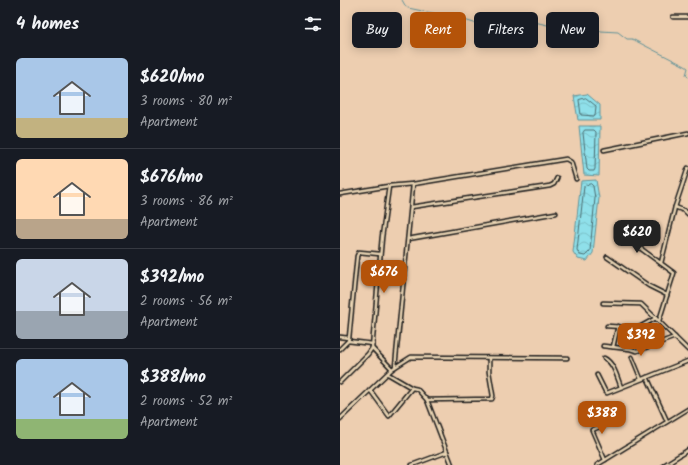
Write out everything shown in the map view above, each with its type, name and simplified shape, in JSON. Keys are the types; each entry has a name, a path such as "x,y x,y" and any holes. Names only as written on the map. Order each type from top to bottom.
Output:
{"street":[{"path":"673,16 688,17"},
{"path":"604,150 688,133"},
{"path":"340,194 389,186 413,184 566,159 571,162 576,179"},
{"path":"661,263 675,207 688,168"},
{"path":"411,207 550,186 554,184 557,178"},
{"path":"394,368 413,184"},
{"path":"340,382 368,354 373,344 380,254 389,186"},
{"path":"675,207 685,211 688,214"},
{"path":"408,238 556,213"},
{"path":"607,326 640,328 657,320 674,273 621,234"},
{"path":"340,349 348,340 357,256 359,252 380,254"},
{"path":"607,256 649,286 667,295"},
{"path":"603,303 640,303 688,350"},
{"path":"613,347 618,326"},
{"path":"340,337 348,340 373,344"},
{"path":"603,346 637,351 675,337"},
{"path":"372,348 394,368"},
{"path":"340,419 394,368 410,357 567,358"},
{"path":"632,357 642,379"},
{"path":"427,400 492,399 493,396 489,372 489,358"},
{"path":"604,358 612,365 622,387"},
{"path":"597,375 606,392 688,360"},
{"path":"388,374 416,389 427,400 452,465"},
{"path":"647,377 667,421"},
{"path":"370,390 389,416 412,388"},
{"path":"597,465 688,408"},
{"path":"605,460 592,430 600,427 611,412"},
{"path":"664,465 688,450"},
{"path":"412,465 447,452"}],"water":[{"path":"587,94 600,105 600,120 578,120 574,96"},
{"path":"579,126 600,126 599,176 584,175"},
{"path":"596,180 599,198 593,253 587,261 578,259 573,252 581,181"}],"waterway":[{"path":"402,0 406,7"},
{"path":"408,8 474,23 489,19 505,23 514,21 530,21 569,30 581,26 601,31 618,32 627,39 632,39 685,66 688,68 686,75 688,77"}]}
